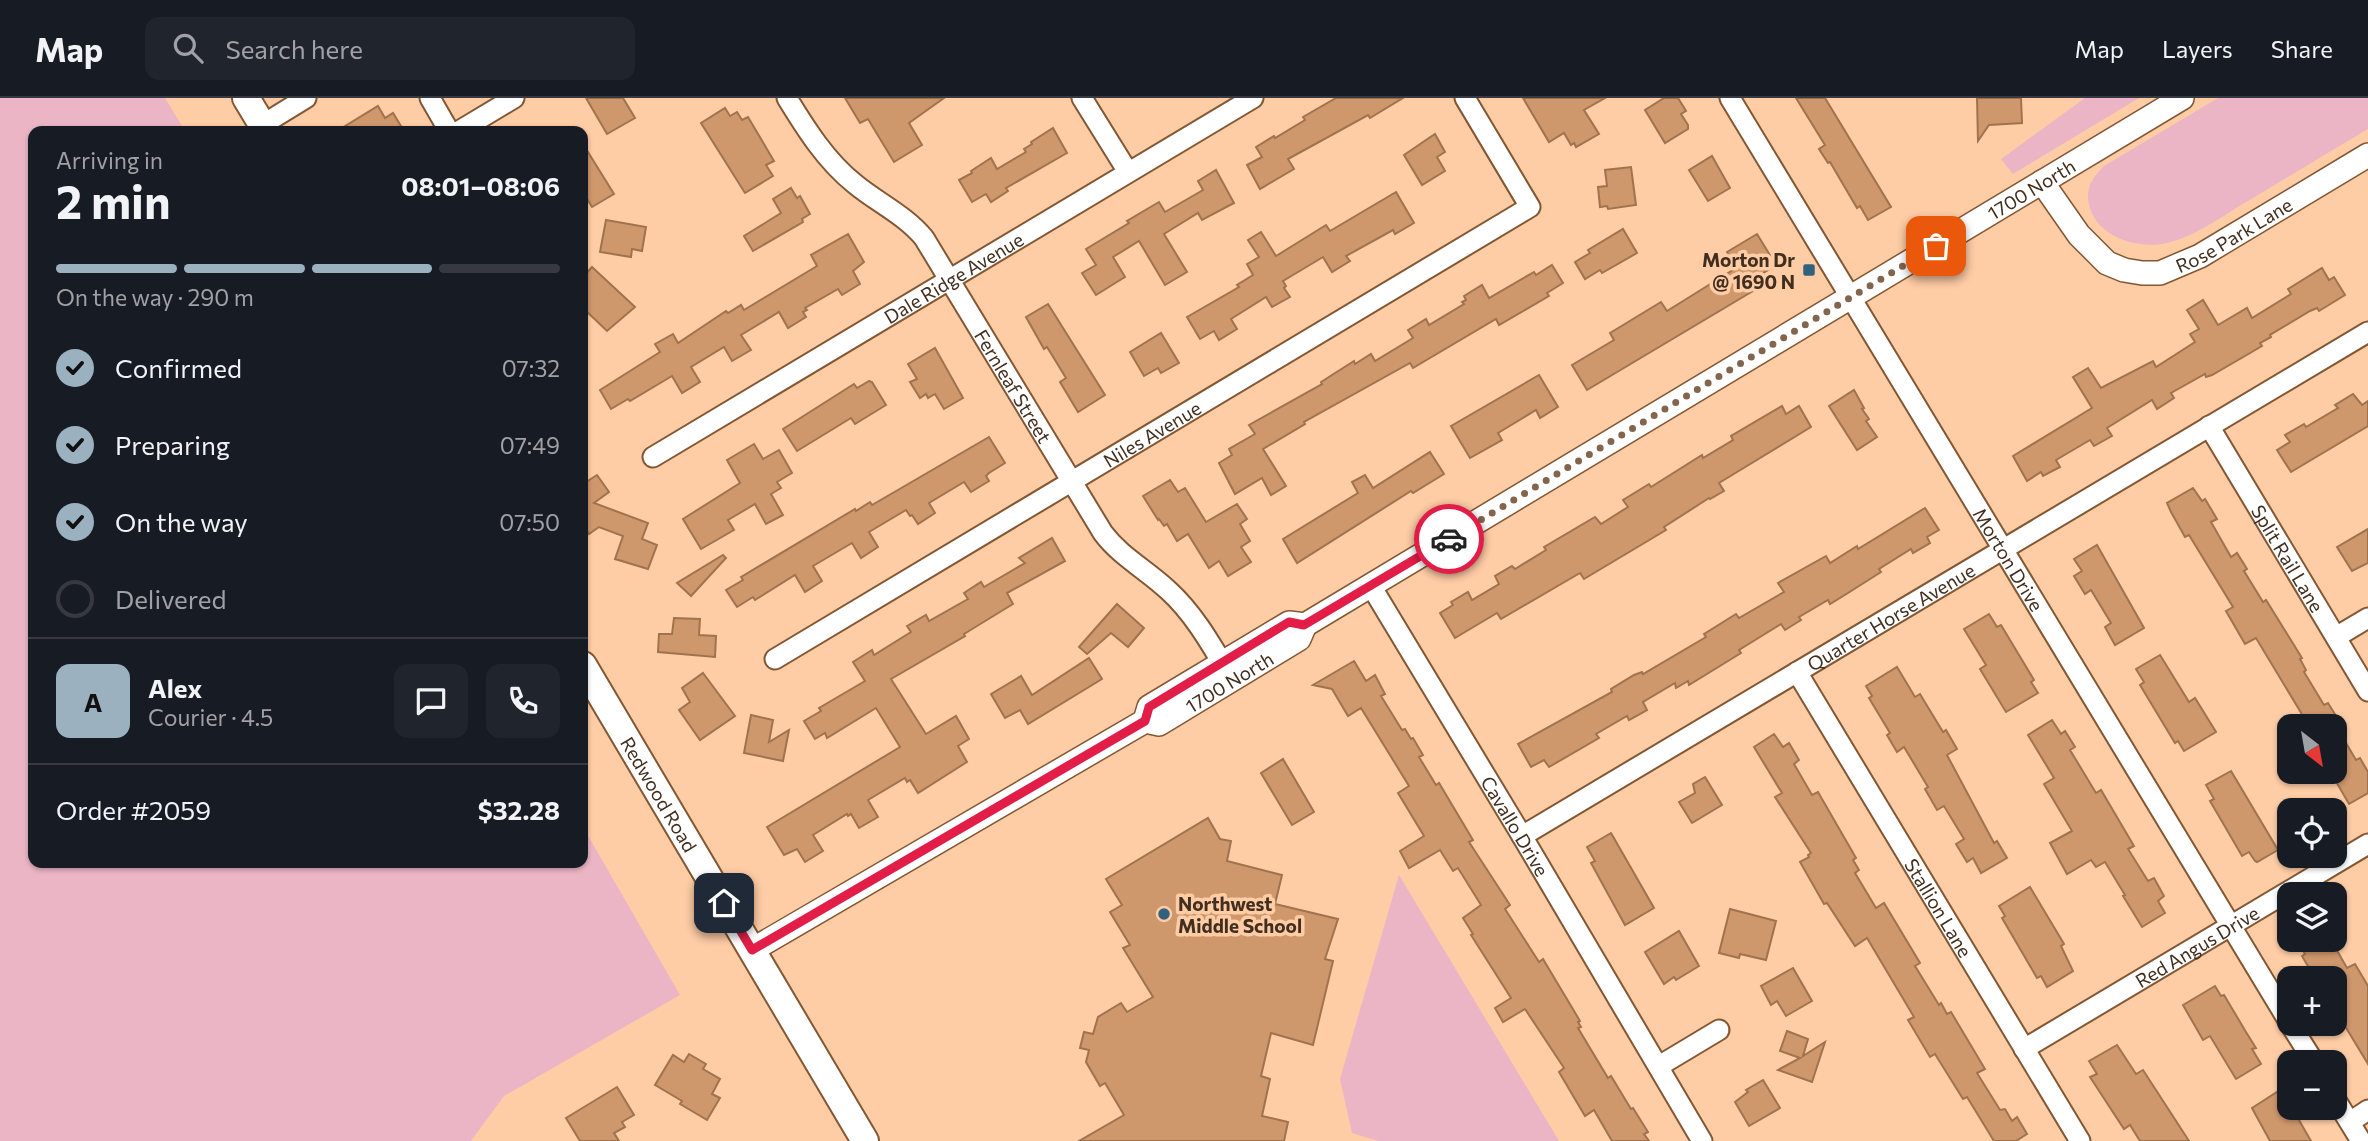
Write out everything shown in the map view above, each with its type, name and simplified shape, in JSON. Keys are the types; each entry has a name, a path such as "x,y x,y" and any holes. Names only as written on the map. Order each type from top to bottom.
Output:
{"main road":[{"path":"246,98 263,126"},
{"name":"Redwood Road","path":"588,673 865,1141"}],"street":[{"path":"267,126 306,98"},
{"path":"430,98 446,126"},
{"path":"467,126 514,98"},
{"name":"Fernleaf Street","path":"786,98 811,137 838,169 869,195 911,223 924,238 1111,544 1180,601 1201,627 1228,671"},
{"path":"1083,98 1128,172"},
{"name":"Dale Ridge Avenue","path":"653,457 1253,98"},
{"name":"Niles Avenue","path":"775,659 1530,207 1465,98"},
{"name":"Morton Drive","path":"1730,98 2277,1002"},
{"name":"1700 North","path":"752,950 1145,721 1159,724 1228,671 1300,639 1304,625 2182,98"},
{"name":"Rose Park Lane","path":"2042,182 2079,235 2107,263 2124,270 2160,273 2200,256 2368,155"},
{"name":"Quarter Horse Avenue","path":"1522,836 2368,332"},
{"name":"Split Rail Lane","path":"2209,426 2368,691"},
{"name":"Cavallo Drive","path":"1371,586 1702,1141"},
{"path":"2336,637 2368,618"},
{"name":"Stallion Lane","path":"1797,673 2080,1141"},
{"name":"Red Angus Drive","path":"2024,1049 2368,844"},
{"path":"1659,1066 1719,1030"},
{"path":"2350,1122 2368,1110"},
{"path":"2347,1117 2361,1141"}],"shaded area":[{"path":"0,98 165,98 182,126 28,126 28,868 588,868 588,836 680,995 504,1096 471,1141 0,1141"},
{"path":"2085,98 2139,98 2013,174 2001,159"},
{"path":"2218,98 2368,98 2368,129 2189,236 2155,245 2131,242 2108,232 2093,215 2088,198 2091,183 2100,170"},
{"path":"1399,875 1559,1141 1378,1141 1352,1133 1340,1079"}],"building":[{"path":"586,98 623,98 635,118 607,134"},
{"path":"845,98 944,98 909,123 922,145 894,162 868,119 860,123"},
{"path":"1336,98 1403,98 1370,118 1368,115 1288,159 1294,169 1260,189 1247,165 1262,157 1256,147 1305,120 1303,117"},
{"path":"1523,98 1605,98 1584,110 1599,134 1576,147 1574,143 1571,145 1564,133 1549,142"},
{"path":"1664,98 1678,98 1686,111 1681,114 1688,125 1688,129 1665,143 1645,110"},
{"path":"1796,98 1825,98 1891,207 1868,220 1860,206 1857,208 1830,162 1828,163 1819,149 1825,145"},
{"path":"1977,98 2021,98 2022,123 1989,125 1978,141"},
{"path":"378,106 385,118 393,113 401,126 345,126"},
{"path":"725,108 730,116 737,112 742,120 748,117 774,161 766,165 773,176 745,193 701,123"},
{"path":"1053,128 1067,153 1006,188 1008,191 991,202 986,194 972,202 959,180 991,158 997,169 1026,152 1024,149 1032,144 1031,142"},
{"path":"1435,134 1445,152 1437,157 1445,171 1422,185 1404,155"},
{"path":"588,152 614,194 592,207 588,200"},
{"path":"1712,156 1730,188 1708,201 1689,170"},
{"path":"1631,167 1636,205 1608,209 1607,206 1600,207 1598,187 1607,186 1605,170"},
{"path":"1216,170 1234,203 1202,220 1198,213 1164,234 1187,272 1165,285 1139,241 1113,257 1125,277 1096,295 1082,273 1096,265 1086,249 1159,202 1165,212 1203,190 1198,181"},
{"path":"791,188 797,198 800,196 810,214 802,219 803,222 753,251 744,236 781,213 773,199"},
{"path":"1396,192 1414,223 1395,234 1393,230 1346,256 1350,261 1332,272 1323,257 1283,281 1290,297 1272,307 1266,297 1231,319 1237,329 1219,340 1214,331 1200,339 1187,317 1239,287 1237,285 1253,275 1247,264 1259,257 1248,240 1261,232 1276,256 1326,225 1330,231"},
{"path":"606,220 646,227 642,251 632,249 631,257 600,252"},
{"path":"1623,229 1637,253 1602,273 1600,270 1585,279 1575,262 1590,253 1588,250"},
{"path":"848,234 864,262 853,271 860,284 842,295 838,289 805,308 807,310 803,312 806,317 788,328 779,312 741,335 751,350 732,361 724,347 691,367 700,382 682,393 672,376 611,409 600,390 660,352 655,344 673,334 678,343 726,311 728,313 741,305 744,310 817,266 811,255"},
{"path":"1757,234 1776,265 1762,274 1768,282 1587,390 1572,365 1614,340 1610,333 1661,302 1667,311 1736,268 1727,252"},
{"path":"1552,265 1563,283 1547,293 1549,296 1499,325 1496,319 1413,368 1410,363 1304,422 1305,424 1263,449 1286,486 1271,495 1262,478 1235,494 1219,463 1232,455 1229,449 1255,434 1249,425 1322,384 1321,382 1354,361 1355,364 1371,354 1375,361 1413,338 1408,330 1426,319 1429,325 1464,304 1464,296 1482,285 1489,298 1534,272 1536,275"},
{"path":"592,267 635,307 607,331 588,313 588,271"},
{"path":"2322,268 2329,280 2334,277 2345,295 2319,311 2317,308 2310,311 2270,335 2271,337 2260,343 2262,346 2212,375 2206,377 2205,374 2171,393 2174,398 2157,409 2152,400 2107,428 2112,436 2094,446 2090,440 2056,460 2060,467 2043,476 2041,472 2027,481 2013,456 2092,408 2073,377 2088,368 2101,388 2153,361 2156,367 2195,342 2190,334 2199,329 2187,310 2203,300 2218,325 2247,308 2252,318 2291,294 2288,289"},
{"path":"1048,304 1105,395 1078,412 1060,382 1066,378 1047,347 1044,349 1026,317"},
{"path":"1161,333 1179,363 1161,373 1158,368 1144,376 1130,352"},
{"path":"935,348 963,398 944,409 935,394 928,398 926,394 920,398 910,382 917,379 908,364"},
{"path":"1539,375 1558,407 1540,418 1536,410 1498,433 1502,440 1470,458 1451,426"},
{"path":"869,381 886,405 855,424 851,418 797,451 783,429 854,384 857,388"},
{"path":"1854,390 1869,419 1866,421 1877,437 1857,450 1829,406"},
{"path":"2353,394 2362,405 2368,401 2368,426 2291,472 2277,450 2290,442 2285,435 2304,424 2306,427 2338,408 2335,405"},
{"path":"1782,406 1786,414 1799,406 1811,427 1719,483 1724,491 1664,527 1666,530 1584,579 1580,573 1501,619 1497,613 1455,638 1440,613 1453,605 1451,602 1468,592 1472,600 1499,584 1495,576 1512,566 1515,569 1546,550 1544,547 1595,517 1601,524 1628,507 1623,500 1649,484 1651,487 1702,455 1703,458 1733,440 1731,436"},
{"path":"989,437 1005,463 986,476 989,481 971,492 964,482 929,503 935,513 918,524 906,510 869,532 878,547 861,558 852,543 813,566 822,581 805,592 795,575 755,600 753,597 737,607 726,590 743,580 741,577 855,509 856,511 870,502 872,505"},
{"path":"754,444 763,459 779,450 792,473 777,482 781,488 771,494 783,515 766,524 755,504 728,520 734,530 701,549 683,519 740,483 727,460"},
{"path":"1430,452 1444,474 1413,493 1411,491 1297,563 1283,539 1358,493 1352,482 1365,475 1373,488"},
{"path":"597,475 609,492 594,503 648,523 642,539 657,545 648,569 615,559 623,536 599,527 589,534 588,481"},
{"path":"1170,480 1178,492 1185,488 1206,522 1237,504 1247,519 1240,524 1250,541 1241,547 1251,562 1228,576 1219,561 1209,568 1188,534 1177,541 1167,524 1164,526 1158,520 1143,496"},
{"path":"2193,488 2202,501 2205,499 2217,519 2211,522 2231,557 2237,553 2247,569 2244,571 2263,602 2266,600 2302,658 2300,659 2306,670 2304,672 2324,705 2328,703 2335,714 2302,714 2256,638 2245,644 2226,611 2233,607 2189,535 2185,537 2167,503"},
{"path":"1925,508 1939,530 1927,537 1930,543 1913,553 1911,549 1879,569 1881,572 1830,604 1828,600 1799,617 1801,620 1785,630 1781,624 1689,685 1688,681 1676,688 1675,683 1643,702 1647,710 1629,720 1627,716 1596,734 1599,738 1549,767 1544,760 1531,767 1518,744 1612,692 1611,689 1634,675 1643,674 1706,637 1704,634 1736,614 1739,618 1784,592 1778,583 1826,556 1830,563 1857,546 1858,549"},
{"path":"2368,529 2368,563 2352,571 2337,547"},
{"path":"1052,538 1065,561 1007,593 1013,604 964,634 965,636 891,679 926,734 956,716 969,739 958,746 967,762 918,793 910,780 907,782 905,778 868,800 878,817 859,828 851,814 847,814 813,835 823,851 805,862 797,849 784,855 767,827 900,747 876,708 827,738 825,733 815,739 804,721 821,711 819,708 865,681 853,662 872,650 874,655 911,632 907,626 926,615 929,621 968,599 964,593 981,582 984,587 1025,563 1019,558"},
{"path":"2097,545 2144,628 2115,645 2105,627 2111,623 2091,590 2085,594 2074,576 2082,571 2074,559"},
{"path":"723,555 726,558 691,596 677,583"},
{"path":"1117,604 1144,628 1128,647 1111,633 1087,654 1079,647"},
{"path":"1989,614 1997,627 2001,625 2034,680 2031,682 2038,693 2006,712 1980,669 1986,665 1964,629"},
{"path":"674,618 700,619 699,635 716,636 715,657 658,652 659,634 672,634"},
{"path":"2160,655 2189,702 2195,698 2216,732 2184,751 2178,741 2175,743 2140,685 2144,682 2136,669"},
{"path":"1089,658 1102,679 1028,724 1020,710 1005,718 991,694 1021,676 1032,695"},
{"path":"1354,661 1366,681 1375,675 1385,694 1381,696 1402,730 1405,729 1411,739 1413,738 1423,755 1419,757 1436,785 1439,783 1473,840 1469,842 1510,905 1505,909 1539,962 1543,959 1580,1021 1578,1022 1581,1027 1578,1028 1608,1078 1611,1076 1631,1109 1633,1108 1648,1132 1644,1134 1649,1141 1612,1141 1594,1110 1585,1116 1559,1072 1564,1068 1525,1009 1503,1022 1495,1008 1511,998 1463,918 1481,905 1458,868 1453,871 1440,850 1409,868 1400,851 1424,836 1398,793 1409,786 1361,708 1348,716 1332,689 1313,685"},
{"path":"1897,667 1915,697 1920,694 1943,732 1946,730 1957,749 1947,755 1994,843 1997,841 2007,858 1981,873 1973,858 1967,862 1956,844 1964,839 1944,806 1937,810 1925,789 1928,787 1904,747 1897,752 1887,735 1890,733 1869,698 1872,696 1866,686"},
{"path":"703,673 735,716 700,740 679,710 690,702 682,688"},
{"path":"751,715 773,720 769,742 789,730 783,761 744,753"},
{"path":"2052,720 2061,734 2065,731 2075,747 2070,750 2096,793 2101,790 2134,846 2128,849 2148,881 2154,878 2164,896 2158,901 2165,913 2142,927 2105,862 2096,867 2091,860 2067,874 2050,843 2072,831 2044,784 2054,778 2028,735"},
{"path":"1774,734 1783,747 1789,743 1799,760 1794,764 1812,795 1818,792 1856,858 1853,860 1859,870 1855,873 1876,908 1884,903 1920,963 1915,966 1939,1005 1941,1003 1947,1014 1951,1012 1985,1069 1977,1073 2000,1110 2005,1109 2012,1121 2017,1117 2027,1134 2016,1141 1994,1141 1967,1097 1963,1099 1935,1054 1930,1057 1908,1020 1914,1017 1867,938 1855,946 1827,903 1824,904 1800,862 1811,853 1775,797 1782,793 1754,747"},
{"path":"2347,745 2356,760 2360,758 2368,772 2368,793 2349,804 2337,784 2347,784"},
{"path":"1283,759 1314,812 1292,825 1261,773"},
{"path":"2231,771 2277,851 2257,862 2249,852 2242,856 2210,801 2214,799 2206,785"},
{"path":"1705,777 1722,805 1692,823 1679,802 1695,793 1693,784"},
{"path":"1208,818 1220,839 1231,841 1227,861 1282,875 1275,904 1338,919 1325,959 1333,961 1313,1045 1271,1033 1261,1076 1270,1079 1262,1116 1288,1122 1284,1141 1079,1141 1124,1115 1105,1083 1100,1086 1086,1062 1089,1050 1080,1048 1084,1032 1093,1034 1098,1017 1121,1003 1127,1012 1153,997 1123,948 1130,945 1110,912 1122,905 1106,879"},
{"path":"1611,833 1654,908 1625,925 1591,863 1595,861 1587,847"},
{"path":"2030,887 2064,944 2061,946 2073,971 2047,987 2041,976 2037,978 2002,918 2005,916 1999,906"},
{"path":"1730,909 1776,921 1766,960 1740,954 1739,958 1719,953"},
{"path":"1679,931 1699,966 1664,984 1645,952"},
{"path":"2304,952 2338,952 2346,966 2308,966 2302,956"},
{"path":"2355,964 2368,986 2368,1064 2347,1029 2347,968"},
{"path":"1793,968 1812,1001 1786,1016 1777,1001 1771,1005 1761,986"},
{"path":"2215,986 2221,996 2224,995 2256,1048 2252,1049 2261,1064 2236,1079 2210,1036 2203,1040 2183,1005"},
{"path":"1787,1031 1808,1039 1803,1056 1825,1042 1812,1082 1778,1070 1800,1058 1780,1051"},
{"path":"2117,1045 2136,1074 2143,1070 2189,1141 2140,1141 2130,1125 2124,1129 2090,1077 2097,1074 2089,1061"},
{"path":"689,1054 706,1064 703,1069 720,1079 712,1094 720,1098 707,1120 655,1085 673,1055 684,1062"},
{"path":"1763,1080 1780,1108 1749,1126 1735,1102 1748,1092 1746,1090"},
{"path":"617,1087 634,1115 622,1122 625,1127 614,1133 619,1141 580,1141 566,1118"},
{"path":"2277,1092 2277,1120 2299,1120 2311,1141 2270,1141 2252,1108"}],"way so far":[{"path":"1449,539 1936,246"}],"place":[{"name":"Morton Dr @ 1690 N","path":"1809,270"},
{"name":"Northwest Middle School","path":"1164,914"}],"route":[{"path":"724,903 752,950 1145,721 1149,707 1289,622 1304,625 1449,539"}]}
